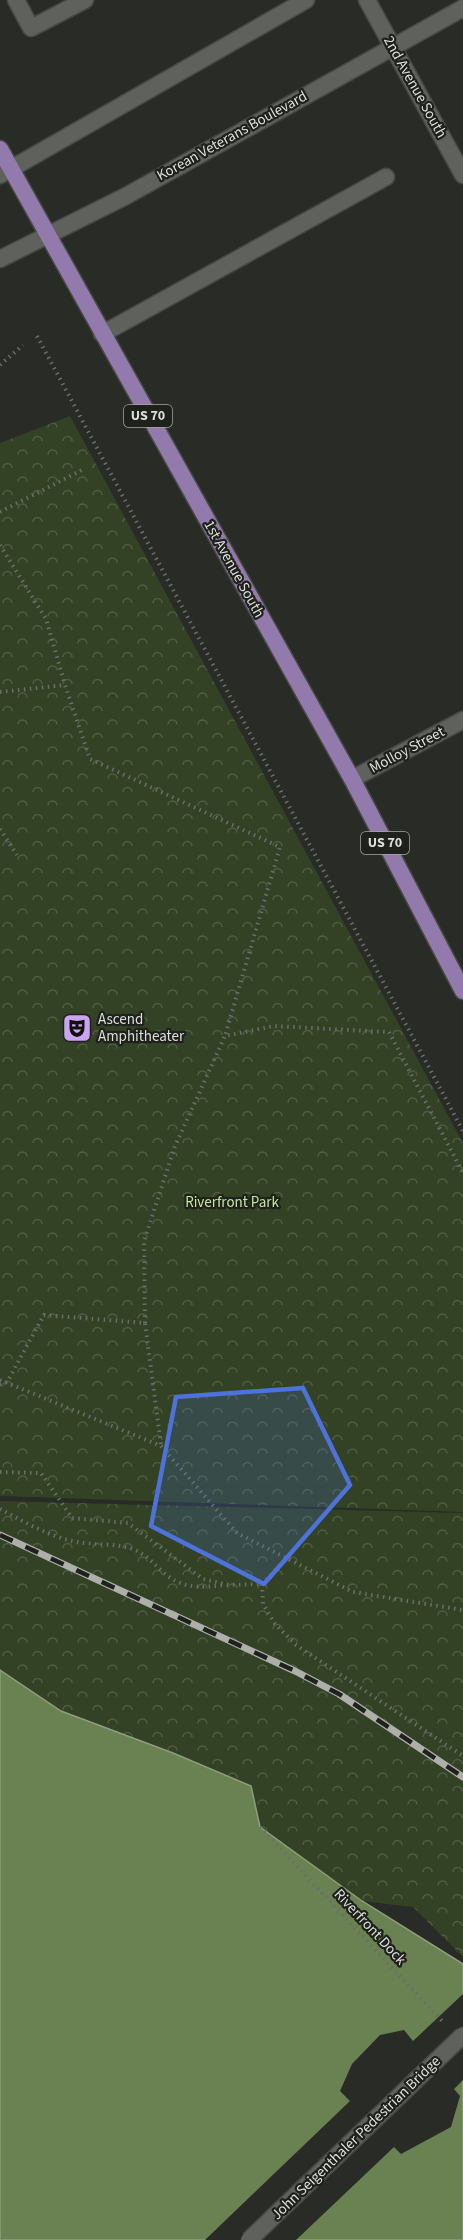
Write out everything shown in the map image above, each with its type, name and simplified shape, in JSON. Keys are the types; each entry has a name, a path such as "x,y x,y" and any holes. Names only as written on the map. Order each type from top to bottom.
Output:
{"main road":[{"path":"16,0 31,28 85,0"},
{"path":"6,172 306,0"},
{"name":"2nd Avenue South","path":"367,0 463,175"},
{"name":"Korean Veterans Boulevard","path":"0,259 126,196 463,8"},
{"name":"1st Avenue South","path":"0,149 6,172 47,235 352,779 463,991"},
{"path":"102,334 386,177"},
{"name":"Molloy Street","path":"352,779 463,720"},
{"name":"John Seigenthaler Pedestrian Bridge","path":"249,2240 463,2035"}],"path":[{"path":"37,336 463,1131"},
{"path":"0,365 23,345"},
{"path":"0,512 81,470"},
{"path":"0,545 46,619 90,759 280,847 225,1036 175,1146 144,1241 145,1323 161,1446"},
{"path":"0,692 65,685"},
{"path":"0,829 17,855"},
{"path":"225,1036 274,1026 389,1032 463,1173"},
{"path":"0,1386 7,1382 44,1315 145,1323"},
{"path":"0,1380 161,1446 237,1533 353,1592 463,1610"},
{"path":"0,1472 41,1473 72,1518 128,1523 203,1579 229,1585"},
{"path":"0,1509 50,1534 66,1539 121,1546 137,1551 152,1561 162,1572 186,1586 202,1588 262,1584 287,1558"},
{"path":"262,1584 263,1604 275,1624 296,1645 463,1756"},
{"name":"Riverfront Dock","path":"260,1827 447,2026"}],"highlighted area":[{"path":"303,1388 350,1485 264,1584 151,1526 176,1397"}],"green space":[{"name":"Riverfront Park","path":"70,416 463,1143 463,1512 0,1496 0,443"},
{"path":"0,1501 463,1513 463,1957 413,1907 362,1901 0,1673"}],"shaded area":[{"path":"0,1670 61,1711 173,1753 251,1786 260,1827 362,1901 463,1964 463,2240 0,2240"}],"pier":[{"path":"463,1994 463,2080 454,2089 460,2096 451,2127 401,2154 394,2147 296,2240 205,2240 350,2101 340,2091 352,2064 380,2035 404,2030 413,2041"}],"railway":[{"path":"0,1535 295,1671 339,1694 463,1777"}],"place":[{"name":"Ascend Amphitheater","path":"77,1028"}]}
